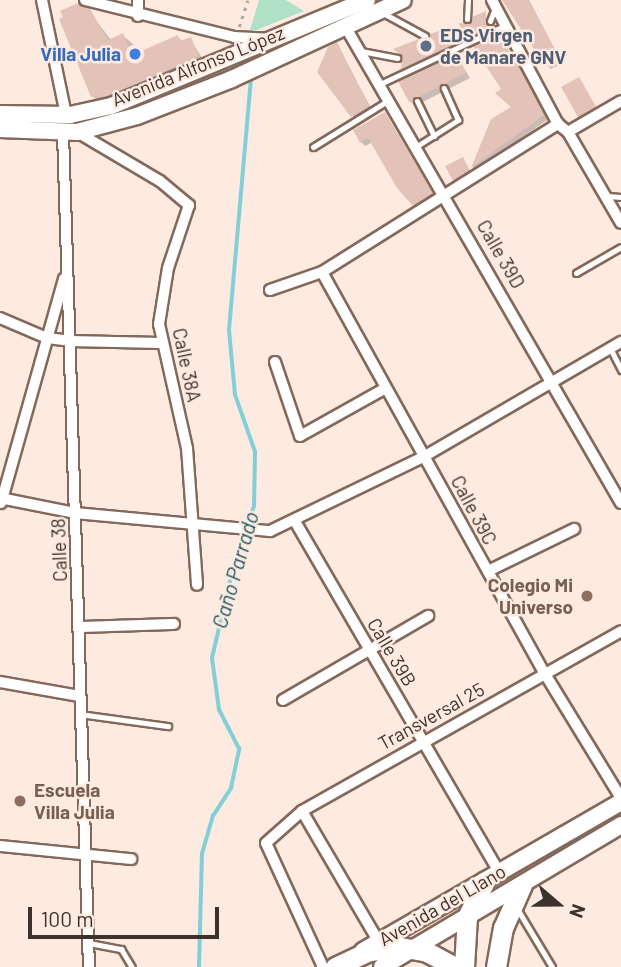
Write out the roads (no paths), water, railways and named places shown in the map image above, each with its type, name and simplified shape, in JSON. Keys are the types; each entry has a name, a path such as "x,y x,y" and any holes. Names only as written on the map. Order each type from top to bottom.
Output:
{"highway":[{"path":"464,967 467,917 492,877"},
{"path":"496,967 517,893"},
{"path":"355,956 385,948 415,949 455,967"},
{"name":"Avenida del Llano","path":"335,967 355,956"}],"street":[{"path":"42,0 66,116"},
{"path":"85,0 138,16 234,37 274,39"},
{"path":"138,0 138,16"},
{"name":"Avenida Alfonso López","path":"0,114 66,116 111,106 367,0"},
{"name":"Avenida Alfonso López","path":"0,129 70,132 136,116 232,79 403,0"},
{"path":"494,3 558,124 568,132 621,223"},
{"name":"Calle 39D","path":"345,26 447,196 621,503"},
{"path":"568,132 621,101"},
{"path":"270,290 322,272 558,124"},
{"name":"Calle 38","path":"70,132 67,267 89,967"},
{"name":"Calle 38A","path":"70,132 160,181 189,205 164,287 160,343 187,449 197,585"},
{"path":"67,267 1,501 75,513 191,526 270,531 296,523 425,456 621,342"},
{"name":"Calle 39C","path":"322,272 384,389 425,456 545,674 621,800"},
{"path":"0,318 47,338 160,343"},
{"path":"275,362 297,434 302,436 384,389"},
{"name":"Calle 39B","path":"296,523 424,739 492,877"},
{"path":"488,571 574,529"},
{"path":"283,700 428,616"},
{"path":"79,627 174,624"},
{"name":"Transversal 25","path":"323,967 266,843 302,811 424,739 621,631"},
{"path":"0,682 79,696"},
{"name":"Avenida del Llano","path":"355,956 621,800"},
{"path":"302,811 379,942"},
{"name":"Avenida del Llano","path":"382,967 467,917 517,893 621,825"},
{"path":"0,846 131,859"}],"lane":[{"path":"467,19 468,0"},
{"path":"489,21 494,3"},
{"path":"380,11 425,36"},
{"path":"380,84 506,25"},
{"path":"361,51 397,58"},
{"path":"417,146 458,120 444,88"},
{"path":"313,147 389,100"},
{"path":"417,101 434,136"},
{"path":"605,196 621,197"},
{"path":"576,273 621,247"},
{"path":"610,348 621,370"},
{"path":"80,714 168,726"},
{"path":"517,893 552,967"},
{"path":"89,943 121,949 132,967"}],"waterway":[{"name":"Caño Parrado","path":"199,967 202,854 213,816 231,788 239,749 219,710 212,658 235,561 254,506 255,452 235,395 229,330 251,80"}],"place":[{"name":"EDS Virgen de Manare GNV","path":"426,46"},
{"name":"Villa Julia","path":"135,54"},
{"name":"Colegio Mi Universo","path":"587,596"},
{"name":"Escuela Villa Julia","path":"20,801"}]}
